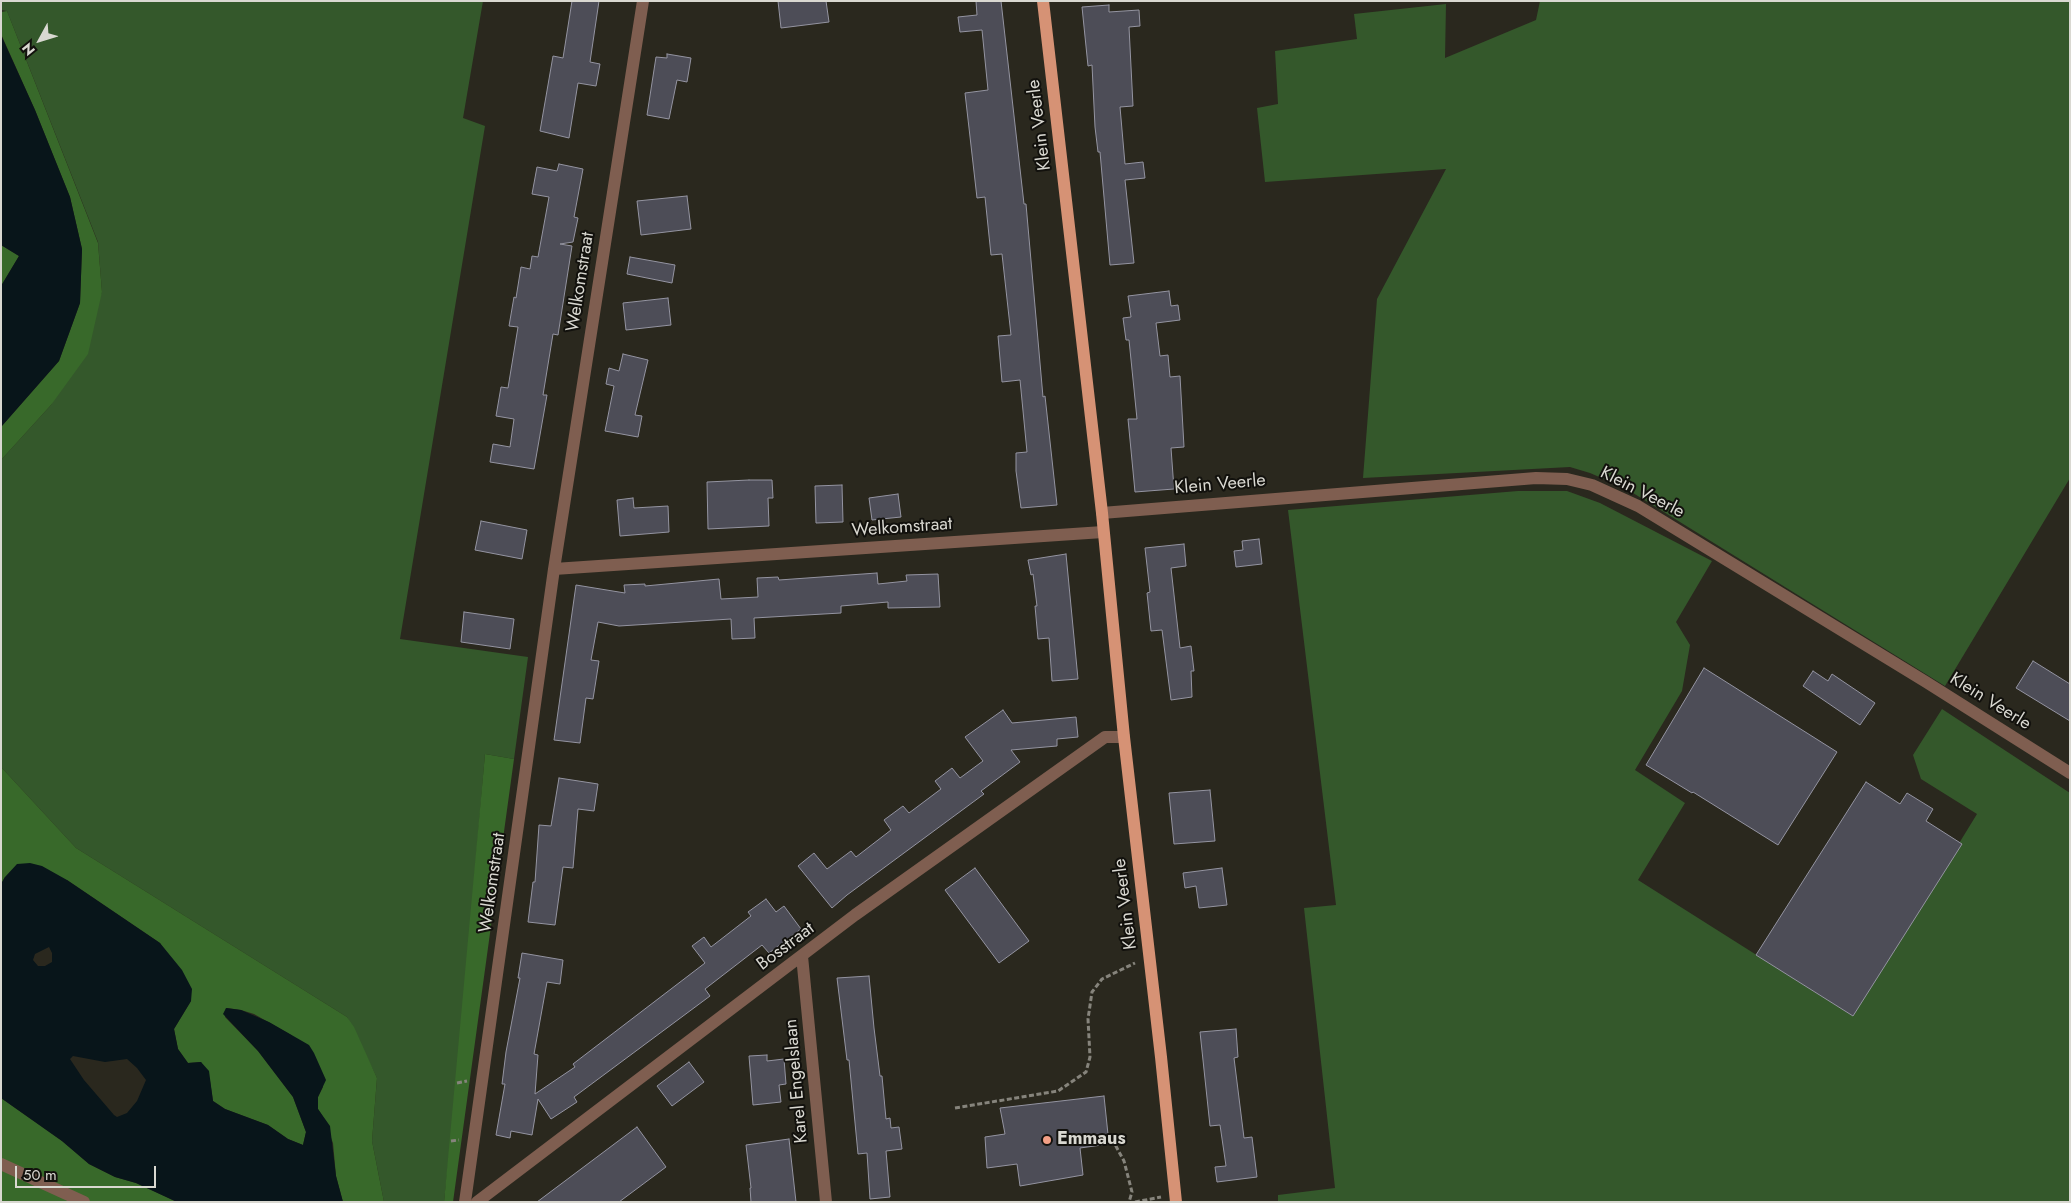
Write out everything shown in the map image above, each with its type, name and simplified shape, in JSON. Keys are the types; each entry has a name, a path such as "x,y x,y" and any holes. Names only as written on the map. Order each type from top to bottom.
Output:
{"main road":[{"name":"Klein Veerle","path":"1043,1 1102,512 1124,737 1150,958 1175,1198"}],"street":[{"name":"Welkomstraat","path":"465,1202 554,569 643,1"},
{"name":"Klein Veerle","path":"1102,512 1536,478 1567,479 1592,485 1638,506 1926,682 2070,773"},
{"name":"Welkomstraat","path":"554,569 1103,532"},
{"name":"Bosstraat","path":"477,1202 855,915 1105,737 1124,737"},
{"name":"Karel Engelslaan","path":"802,956 826,1202"},
{"path":"1,1164 84,1202"}],"path":[{"path":"955,1108 1058,1092 1086,1072 1090,1056 1088,1019 1092,992 1102,979 1121,968 1150,958"},
{"path":"1112,1139 1124,1160 1132,1192 1129,1202"},
{"path":"1134,1202 1175,1198"}],"green space":[{"path":"1,1 483,1 463,118 485,126 400,639 528,657 514,759 485,754 457,1083 444,1202 384,1202 372,1141 377,1078 347,1017 76,848 1,767 1,460 51,405 102,292 98,242 7,11 1,10"},
{"path":"1540,1 2070,1 2070,478 1945,686 1625,488 1590,473 1570,467 1363,478 1377,299 1446,169 1265,182 1257,108 1278,104 1275,51 1357,39 1354,14 1446,4 1445,58 1536,20"},
{"path":"7,11 98,243 102,292 88,354 51,405 1,460 1,427 59,361 80,303 82,249 70,197 35,110 1,34 1,12"},
{"path":"1,245 19,256 1,286"},
{"path":"1518,491 1567,491 1600,503 1712,561 1676,622 1690,645 1682,691 1635,770 1685,803 1638,880 1853,1016 1977,814 1921,779 1913,755 1942,709 2070,793 2070,1202 1278,1202 1278,1195 1335,1188 1304,908 1336,905 1288,510"},
{"path":"485,754 514,759 453,1202 444,1202"},
{"path":"1,767 76,848 347,1017 354,1027 377,1078 372,1141 384,1202 343,1202 336,1176 333,1143 318,1109 318,1097 323,1087 291,1035 254,1014 227,1008 225,1017 258,1051 293,1097 306,1132 303,1145 288,1139 268,1125 225,1109 213,1101 210,1081 201,1062 188,1063 178,1049 174,1029 191,1001 160,943 67,880 5,877 1,884"},
{"path":"1,1098 62,1141 89,1164 115,1177 136,1183 177,1202 1,1202"}],"shaded area":[{"path":"1,35 35,110 70,197 82,249 80,303 59,361 1,427 1,286 19,256 1,245"},
{"path":"30,863 42,866 67,880 160,943 182,970 192,989 191,1001 174,1029 178,1049 188,1063 201,1062 209,1071 213,1101 225,1109 268,1125 288,1139 303,1145 306,1132 293,1097 258,1051 223,1014 226,1008 241,1010 269,1022 309,1045 326,1080 318,1097 318,1109 330,1126 336,1176 343,1202 177,1202 136,1183 115,1177 89,1164 62,1141 1,1098 1,884 17,864","holes":["49,947 52,953 52,962 45,966 38,966 33,960 35,954","73,1056 105,1062 127,1059 137,1068 146,1080 137,1101 127,1113 117,1117 114,1115 84,1080 70,1059"]}],"building":[{"path":"572,1 599,1 590,62 600,64 596,86 578,83 569,138 540,131 553,56 563,58"},
{"path":"778,1 826,1 829,22 781,28"},
{"path":"976,1 1001,1 1024,204 1026,204 1043,397 1045,396 1057,505 1021,508 1016,471 1016,453 1027,452 1020,380 1002,382 998,336 1011,335 1002,254 991,255 985,197 977,198 965,93 988,90 982,30 960,32 958,17 977,15"},
{"path":"1109,5 1109,12 1139,10 1140,26 1129,27 1133,106 1120,107 1125,164 1143,162 1145,178 1125,180 1134,263 1110,265 1100,152 1098,152 1095,127 1092,65 1088,66 1082,7"},
{"path":"667,54 691,58 687,82 677,80 669,119 647,115 656,57 667,58"},
{"path":"559,164 583,169 574,217 578,218 573,242 560,244 572,246 558,335 553,334 543,395 547,395 534,469 490,462 493,444 510,447 514,419 496,416 501,387 508,388 518,327 509,326 521,267 530,269 532,256 538,257 549,197 532,194 537,167 557,171"},
{"path":"687,196 691,229 641,235 637,201"},
{"path":"630,257 675,265 672,283 627,274"},
{"path":"1169,291 1171,306 1178,305 1180,320 1156,323 1160,356 1168,355 1170,377 1180,376 1184,447 1171,448 1174,489 1135,492 1128,419 1137,419 1129,340 1126,340 1123,318 1131,317 1128,296"},
{"path":"668,298 671,325 626,330 623,303"},
{"path":"623,354 648,360 635,415 642,416 638,437 605,431 614,386 606,384 609,368 619,371"},
{"path":"772,480 773,498 768,498 769,526 708,529 707,482"},
{"path":"842,485 843,522 816,523 815,486"},
{"path":"898,494 901,517 872,520 869,498"},
{"path":"633,498 634,508 668,506 669,532 620,536 617,500"},
{"path":"481,521 527,530 522,559 475,550"},
{"path":"1259,539 1262,564 1236,567 1234,551 1243,550 1242,541"},
{"path":"1184,544 1186,566 1171,568 1180,648 1191,646 1194,671 1191,671 1192,697 1171,700 1162,630 1151,631 1147,593 1150,592 1145,548"},
{"path":"1066,554 1078,679 1052,681 1049,638 1038,639 1035,606 1037,606 1033,574 1031,575 1028,560"},
{"path":"877,573 878,584 907,581 906,575 938,574 940,607 888,608 888,602 841,606 841,613 754,618 755,638 732,639 731,619 619,626 598,622 591,660 599,661 593,699 586,698 580,743 554,740 576,585 625,593 624,585 645,584 645,586 719,579 721,599 758,597 757,578 778,577 779,580"},
{"path":"464,612 514,619 510,649 461,642"},
{"path":"2033,661 2070,684 2070,721 2016,688"},
{"path":"1704,668 1837,752 1778,845 1646,765"},
{"path":"1813,671 1828,681 1832,674 1875,703 1860,725 1803,686"},
{"path":"1003,710 1012,723 1076,717 1078,737 1057,739 1057,746 1011,750 1020,762 981,791 984,794 832,908 798,866 814,853 827,869 851,851 856,857 891,830 884,820 903,806 909,813 941,789 935,781 952,768 960,778 983,761 965,737"},
{"path":"559,778 598,784 594,811 578,809 573,868 563,867 555,925 528,922 533,882 535,882 539,825 551,826"},
{"path":"1866,782 1900,804 1907,793 1933,809 1926,821 1962,844 1853,1016 1756,955"},
{"path":"1210,790 1215,841 1174,844 1169,793"},
{"path":"975,868 1029,941 999,963 945,890"},
{"path":"1222,868 1227,905 1199,908 1196,886 1185,888 1183,873"},
{"path":"766,899 776,912 784,906 801,929 769,953 762,945 705,989 710,996 574,1097 577,1102 551,1119 538,1099 532,1135 511,1131 510,1138 496,1135 505,1084 502,1084 506,1052 520,978 518,978 522,953 563,960 560,984 547,982 534,1054 538,1055 535,1094 575,1067 573,1064 705,963 692,946 704,937 711,947 751,916 748,912"},
{"path":"869,976 886,1119 890,1118 891,1128 899,1127 902,1149 886,1151 890,1197 870,1199 867,1153 858,1154 849,1060 847,1060 837,978"},
{"path":"1236,1029 1238,1057 1234,1058 1244,1138 1252,1137 1257,1177 1217,1182 1215,1167 1226,1166 1220,1125 1210,1126 1200,1032"},
{"path":"767,1055 767,1061 784,1059 786,1084 779,1085 781,1102 753,1105 749,1056"},
{"path":"689,1062 704,1082 672,1106 657,1086"},
{"name":"Emmaus","path":"1104,1096 1109,1144 1080,1148 1083,1175 1020,1186 1017,1164 987,1168 985,1137 1005,1134 1000,1108"},
{"path":"637,1127 666,1167 619,1202 537,1202"},
{"path":"789,1139 796,1202 751,1202 746,1145"}],"place":[{"name":"Emmaus","path":"1047,1140"}]}
